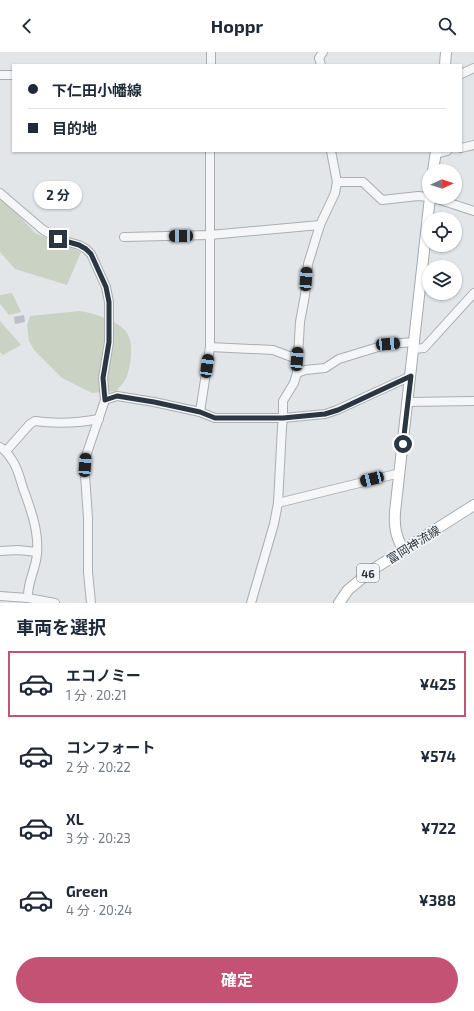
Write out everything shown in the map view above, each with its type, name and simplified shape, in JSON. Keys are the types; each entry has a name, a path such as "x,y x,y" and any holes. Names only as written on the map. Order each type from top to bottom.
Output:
{"main road":[{"path":"445,64 446,52"},
{"path":"435,164 436,152"},
{"path":"403,550 396,535 394,524 429,204"},
{"name":"富岡神流線","path":"339,603 348,590 361,578 403,550 472,509"}],"street":[{"path":"211,52 211,64"},
{"path":"321,64 319,58 323,52"},
{"path":"462,74 474,68"},
{"path":"0,75 12,75"},
{"path":"462,148 474,145"},
{"path":"200,412 210,347 210,152"},
{"path":"251,603 274,524 278,503 283,401 294,383 297,373 300,322 305,295 308,264 320,225 335,193 337,182 331,152"},
{"path":"337,182 363,182 382,200 422,196"},
{"path":"0,193 42,229 58,239 79,245 86,249 91,254 106,287 109,302 109,342 103,378 105,400 86,456 85,475 88,518 88,572 91,603"},
{"path":"452,204 474,211"},
{"path":"124,237 210,235 320,225"},
{"path":"297,373 305,370 325,368 338,358 388,344 424,348 474,293"},
{"path":"210,347 273,350 297,359"},
{"path":"105,400 117,396 154,402 200,412 215,418 283,418 325,414 338,410 411,376"},
{"path":"408,402 474,401"},
{"path":"28,598 31,576 36,564 37,533 34,518 13,461 3,449 34,421 52,424 99,419"},
{"path":"278,503 400,473"},
{"path":"0,551 18,550 37,552"},
{"path":"0,596 28,598 55,603"}],"shaded area":[{"path":"0,195 35,233 81,252 67,285 15,269 0,252"},
{"path":"12,293 21,312 9,315 0,304 0,295"},
{"path":"80,311 112,321 124,329 127,333 131,343 131,360 127,376 116,391 92,393 62,378 34,350 29,341 27,325 30,316"},
{"path":"0,321 21,345 3,355 0,352"}],"building":[{"path":"24,315 25,322 15,324 14,317"}],"route":[{"path":"58,239 79,245 91,254 106,287 109,302 109,342 103,378 105,400 117,396 154,402 200,412 215,418 270,419 310,416 338,410 411,376 403,444"}]}
